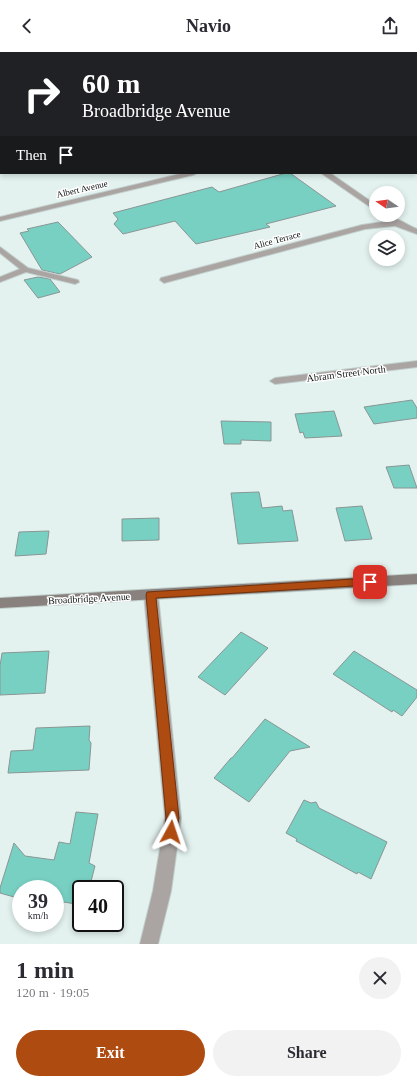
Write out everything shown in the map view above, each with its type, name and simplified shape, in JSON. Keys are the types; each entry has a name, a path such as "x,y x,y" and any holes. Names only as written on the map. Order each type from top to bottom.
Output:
{"main road":[{"name":"Broadbridge Avenue","path":"0,603 417,579"}],"street":[{"name":"Albert Avenue","path":"0,218 188,174"},
{"path":"326,174 369,204"},
{"path":"396,223 417,232"},
{"name":"Alice Terrace","path":"164,280 364,226 396,223"},
{"name":"Abram Street North","path":"275,381 417,364"},
{"path":"149,944 162,891 173,818 151,595"}],"lane":[{"path":"0,248 25,270 75,282"},
{"path":"0,280 25,270"}],"building":[{"path":"282,174 291,174 336,206 266,224 270,227 196,244 175,221 123,234 114,224 118,219 113,213 212,187 219,192"},
{"path":"58,222 92,257 60,274 42,270 20,233 29,231 27,229"},
{"path":"38,277 50,279 60,292 38,298 24,280"},
{"path":"412,400 417,408 417,418 374,424 364,407"},
{"path":"334,411 342,436 305,438 303,432 300,433 295,414"},
{"path":"221,421 271,422 271,441 241,440 241,444 224,444"},
{"path":"409,465 417,488 394,488 386,467"},
{"path":"259,492 262,508 282,506 283,511 292,510 298,541 238,544 231,493"},
{"path":"362,506 372,539 345,541 336,508"},
{"path":"159,518 159,540 122,541 122,519"},
{"path":"49,531 46,554 15,556 19,532"},
{"path":"241,632 268,648 225,695 198,677"},
{"path":"49,651 45,693 0,695 0,666 2,653"},
{"path":"354,651 417,690 417,697 402,716 393,710 392,712 333,674"},
{"path":"265,719 310,747 290,751 249,802 214,778"},
{"path":"90,726 89,740 91,743 89,770 8,773 11,751 33,750 36,728"},
{"path":"304,800 311,803 316,802 319,808 387,842 371,879 358,872 357,874 296,841 297,839 286,833"},
{"path":"76,812 98,814 89,863 95,866 91,880 72,880 72,903 64,902 64,880 12,880 12,896 0,893 0,888 14,843 25,856 54,860 59,842 70,844"}],"route":[{"path":"171,832 173,818 151,595 370,582"}]}
